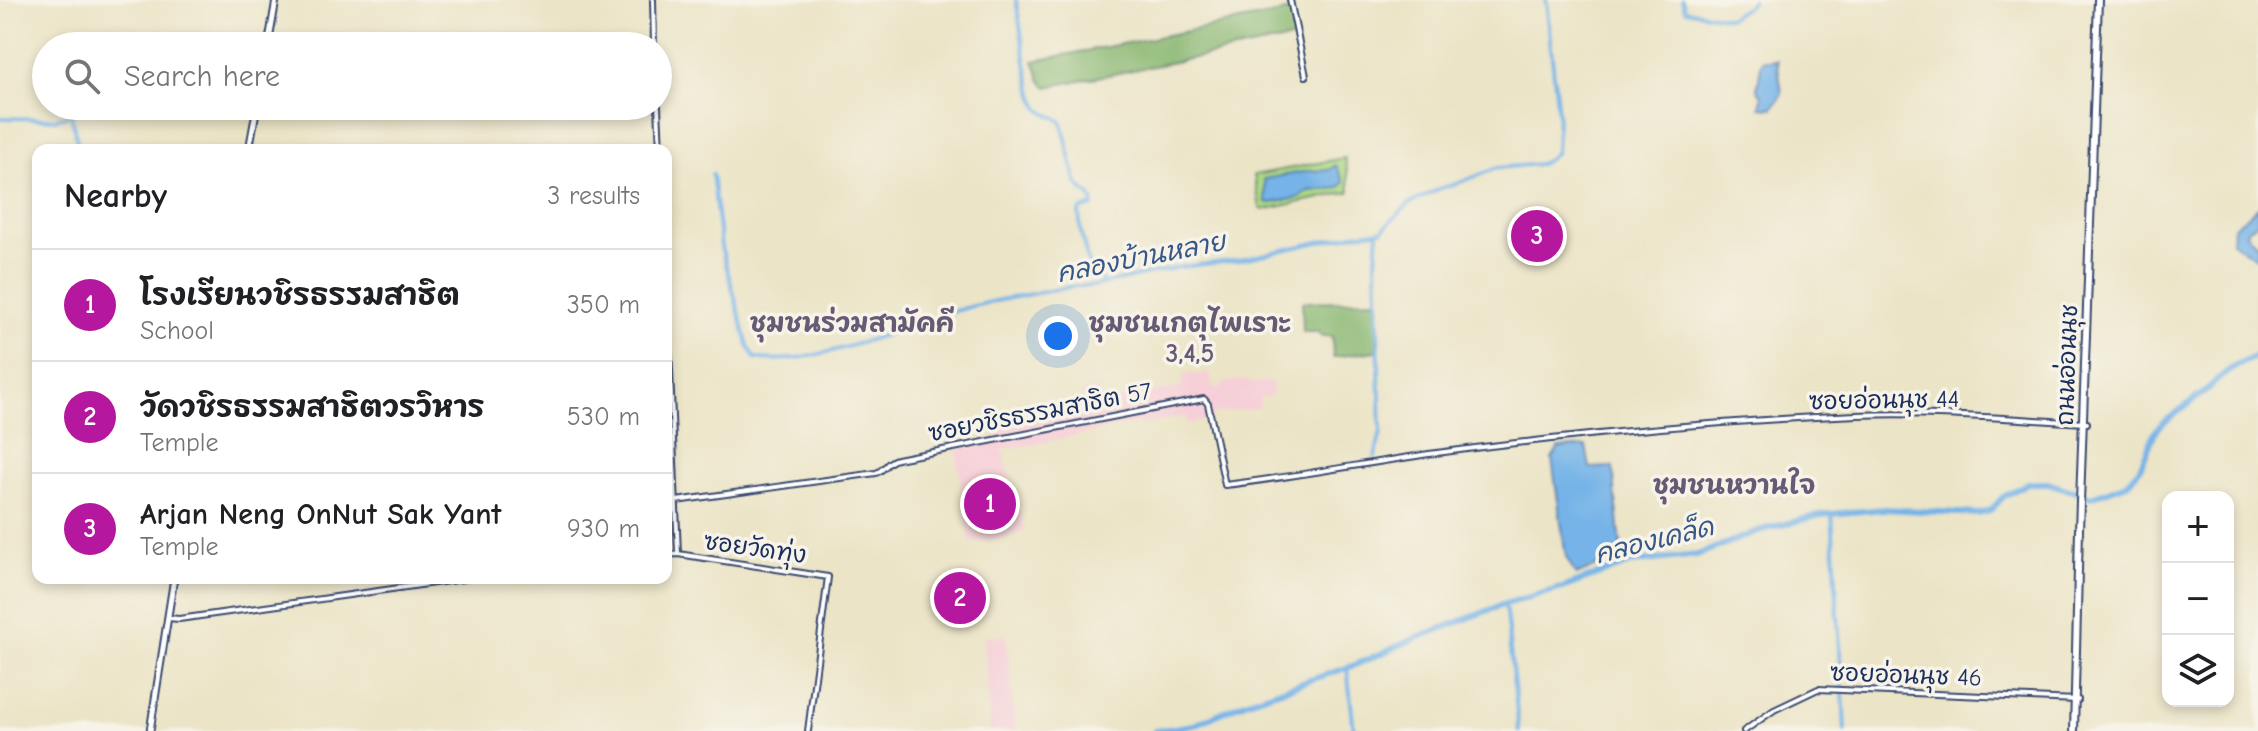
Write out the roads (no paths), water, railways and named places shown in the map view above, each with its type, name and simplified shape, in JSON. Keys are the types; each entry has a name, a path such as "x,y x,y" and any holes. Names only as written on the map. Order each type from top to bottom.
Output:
{"main road":[{"path":"270,32 276,0"},
{"name":"ถนนอ่อนนุช","path":"2076,731 2099,0"},
{"path":"250,144 254,120"},
{"path":"150,731 173,584"}],"street":[{"path":"653,0 654,32"},
{"path":"1290,0 1306,76"},
{"path":"659,120 660,144"},
{"name":"ซอยวชิรธรรมสาธิต 57","path":"676,501 876,473 897,459 1202,399 1207,401 1225,485 1431,454 1682,427"},
{"path":"672,413 678,554"},
{"name":"ซอยอ่อนนุช 44","path":"1682,427 1861,415 2085,423"},
{"name":"ซอยวัดทุ่ง","path":"672,554 828,577 808,731"},
{"path":"168,618 179,619 427,584"},
{"name":"ซอยอ่อนนุช 46","path":"1744,731 1774,710 1818,689 2076,700"}],"water":[{"path":"1762,60 1777,60 1782,93 1773,108 1760,107 1762,96 1757,89"},
{"path":"1336,165 1344,182 1339,188 1309,191 1298,198 1266,202 1264,179 1329,170"},
{"path":"2258,207 2258,222 2246,234 2258,245 2258,259 2232,242 2233,227"},
{"path":"1586,446 1590,468 1613,467 1622,556 1576,575 1566,557 1552,459 1559,448"}],"waterway":[{"path":"1016,0 1028,75 1036,102 1041,110 1062,123 1076,181 1093,201 1093,206 1079,213 1081,233 1088,262 1104,284"},
{"name":"คลองบ้านหลาย","path":"712,174 721,247 748,345 755,358 801,358 855,345 985,303 1075,286 1093,286 1180,267 1240,260 1382,230 1409,204 1441,188 1497,168 1540,164 1556,152 1558,114 1546,0"},
{"name":"คลองบ้านหลาย","path":"1682,0 1685,10 1729,18 1752,0"},
{"path":"0,118 32,119"},
{"path":"72,120 78,144"},
{"path":"1375,457 1381,432 1376,263 1378,231"},
{"name":"คลองเคล็ด","path":"1155,731 1194,725 1245,702 1355,665 1505,604 1562,588 1630,563 1697,555 1758,531 1820,515 1884,509 1978,514 1990,511 2003,497 2028,483 2048,483 2091,497 2127,484 2140,468 2155,432 2162,424 2230,369 2258,355"},
{"path":"1832,514 1842,686"},
{"path":"1505,604 1519,731"},
{"path":"1347,667 1354,731"},
{"path":"1843,692 1845,731"}],"place":[{"name":"Arjan Neng OnNut Sak Yant","path":"1537,236"},
{"name":"โรงเรียนวชิรธรรมสาธิต","path":"990,504"},
{"name":"วัดวชิรธรรมสาธิตวรวิหาร","path":"960,598"}],"district":[{"name":"ชุมชนร่วมสามัคคี","path":"852,323"},
{"name":"ชุมชนเกตุไพเราะ 3,4,5","path":"1190,338"},
{"name":"ชุมชนหวานใจ","path":"1734,485"}]}
